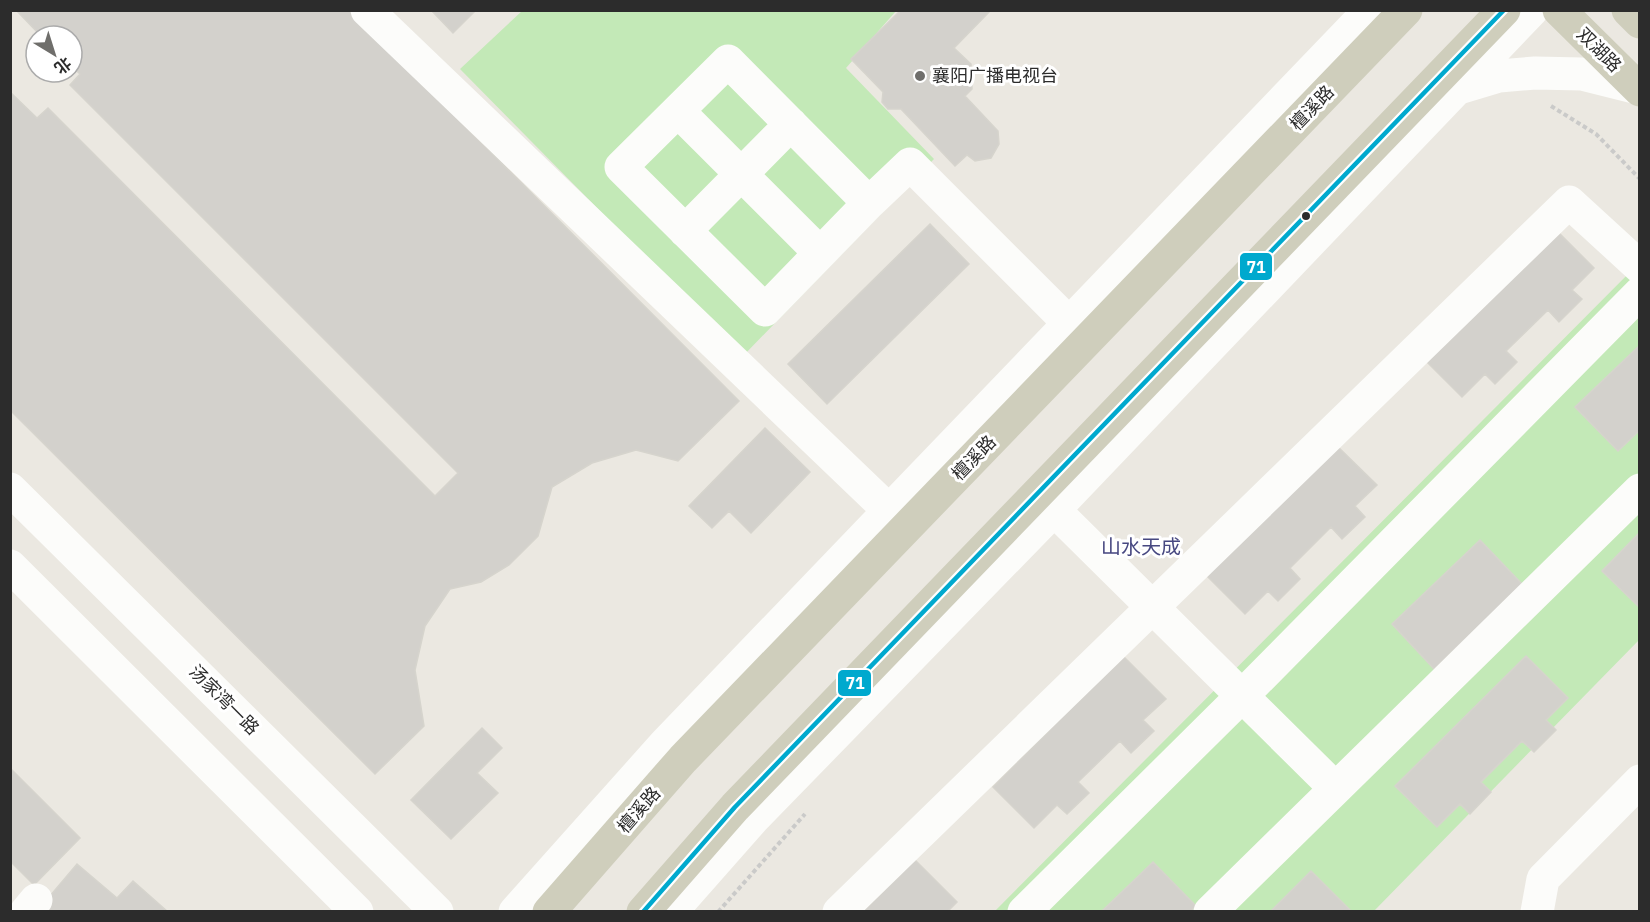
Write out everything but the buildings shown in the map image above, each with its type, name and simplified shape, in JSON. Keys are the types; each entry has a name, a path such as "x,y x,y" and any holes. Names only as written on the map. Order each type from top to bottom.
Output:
{"main road":[{"name":"檀溪路","path":"549,912 898,519 1406,10"},
{"path":"643,912 735,807 1046,502 1504,10"},
{"name":"双湖路","path":"1559,10 1639,89"},
{"path":"1628,10 1640,22"}],"street":[{"path":"367,10 898,519"},
{"path":"671,912 753,819 1046,502 1457,89 1532,10"},
{"path":"514,912 664,745 898,519 1069,323 1369,11"},
{"path":"869,203 728,61 621,167 765,310 910,164 1069,323"},
{"path":"1457,89 1499,76 1535,73 1582,74 1639,89"},
{"path":"678,111 820,253"},
{"path":"685,231 791,124"},
{"path":"839,912 1569,202 1640,267"},
{"path":"1024,912 1242,696 1640,293"},
{"name":"汤家湾一路","path":"10,489 437,912"},
{"path":"1210,912 1640,490"},
{"path":"1046,502 1335,788"},
{"path":"10,566 357,912"},
{"path":"1537,912 1544,879 1640,781"}],"path":[{"path":"1549,104 1596,134 1640,179"}],"green space":[{"path":"522,11 896,11 846,68 934,159 743,356 460,69"},
{"path":"1639,263 1639,640 1374,911 994,912"}],"transit line":[{"name":"71","path":"643,912 735,807 1504,10"}],"place":[{"name":"襄阳广播电视台","path":"920,76"}],"district":[{"name":"山水天成","path":"1141,547"}]}
